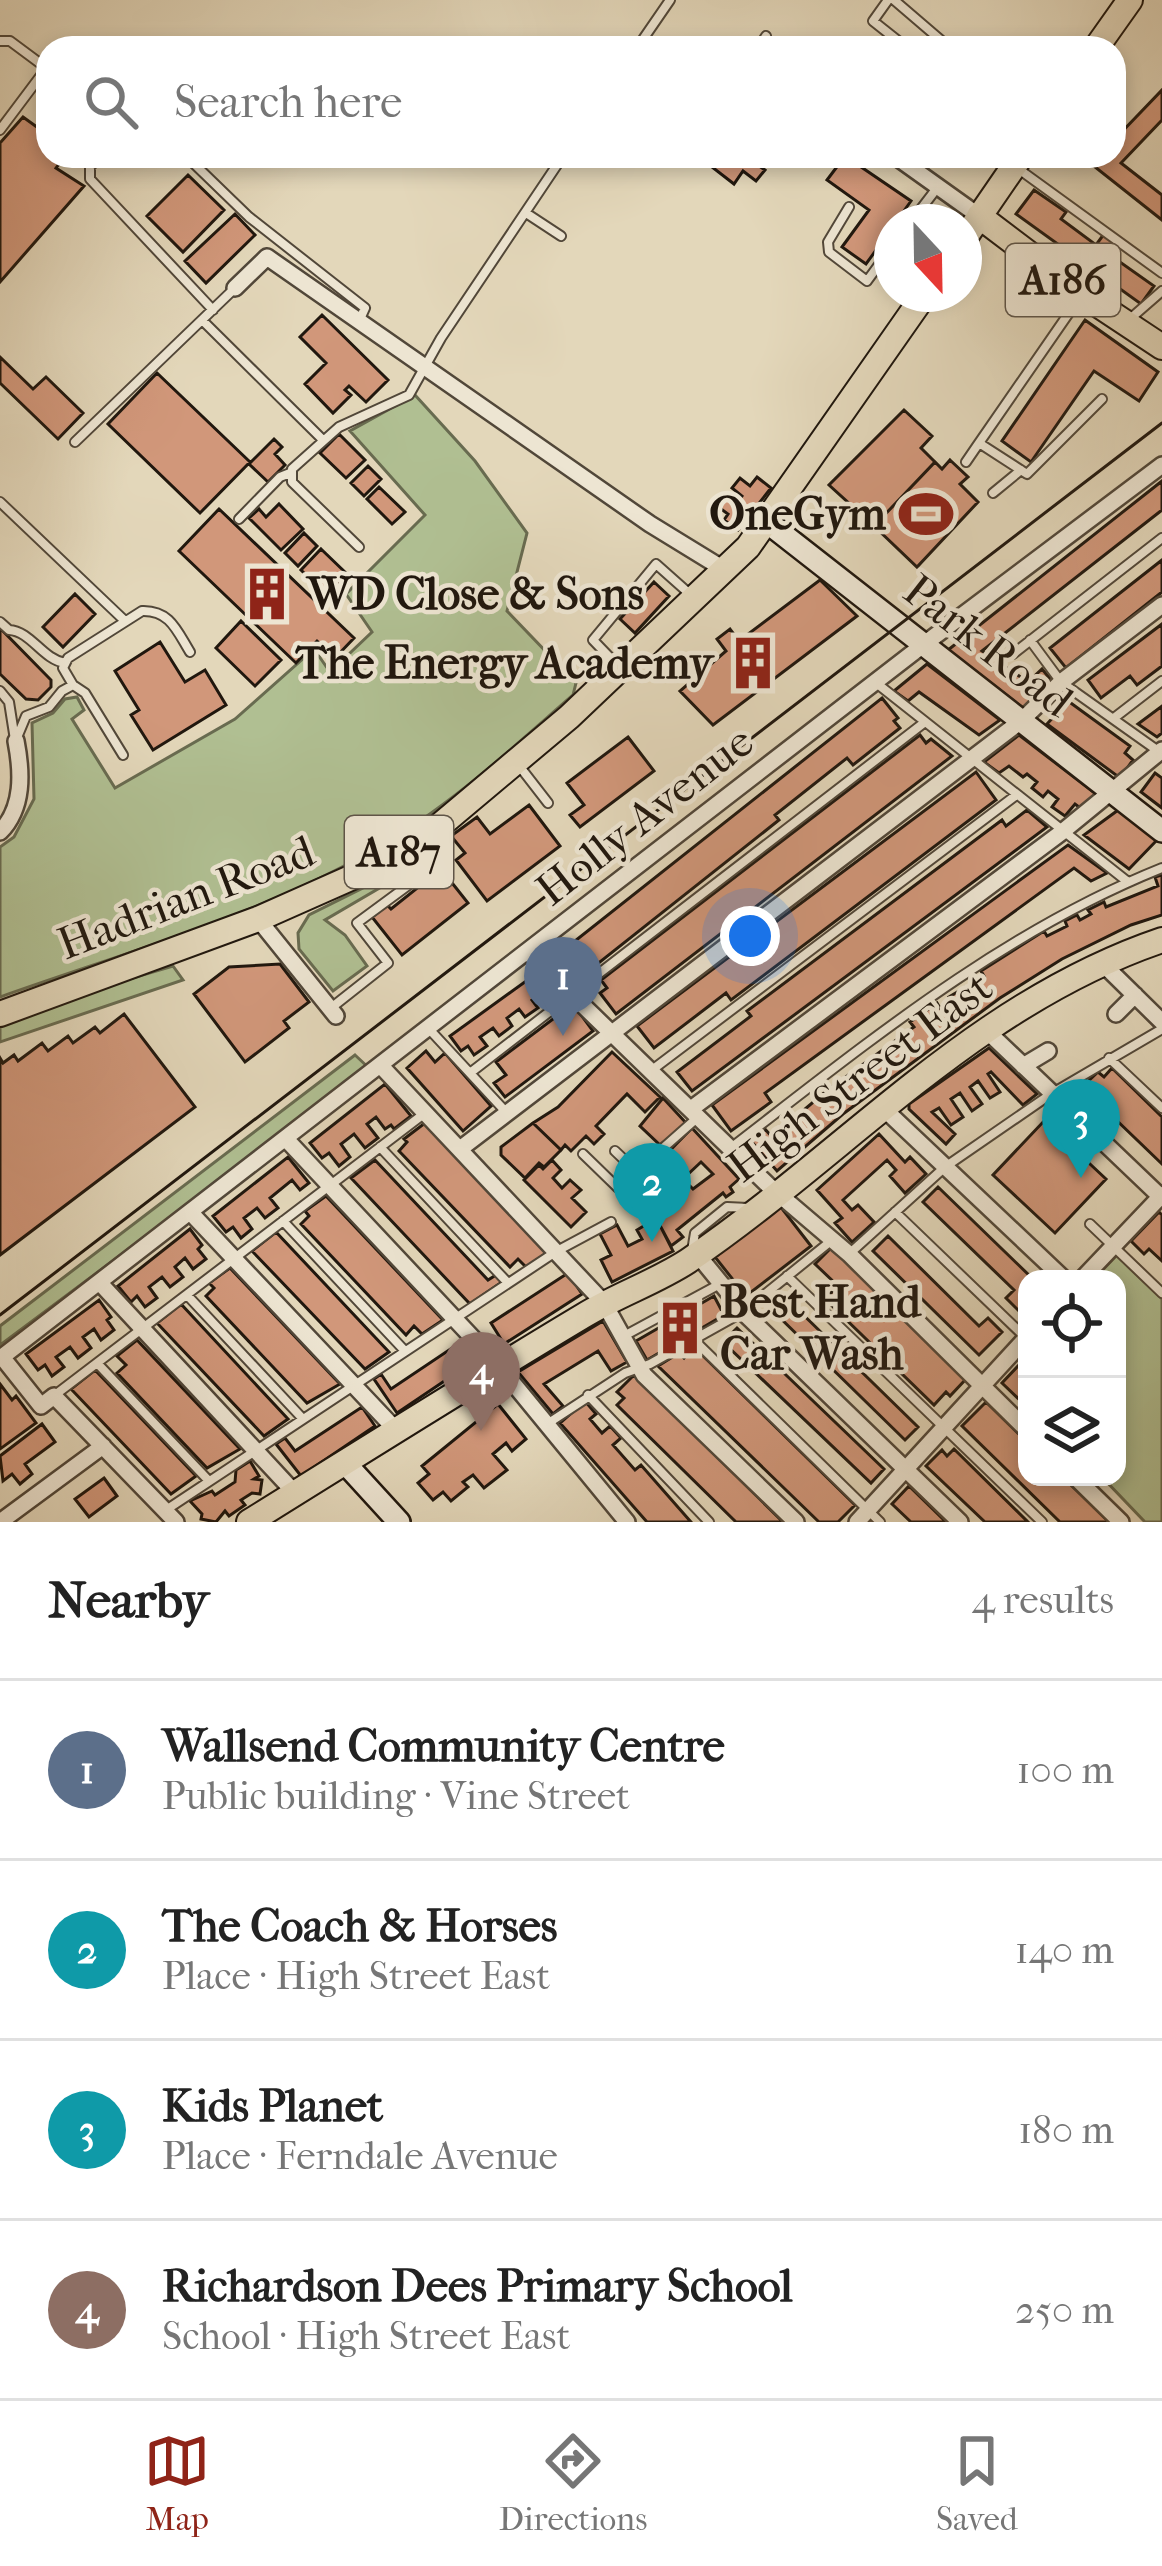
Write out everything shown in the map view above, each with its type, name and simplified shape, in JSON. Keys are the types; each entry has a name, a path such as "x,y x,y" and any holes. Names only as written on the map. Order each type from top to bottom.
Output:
{"main road":[{"path":"1104,36 1130,0"},
{"path":"982,212 1012,168"},
{"name":"A186","path":"982,218 1082,294 1158,338"},
{"name":"A187","path":"725,570 767,522 913,312"},
{"name":"Hadrian Road","path":"0,1014 258,919 396,854 438,827 516,761 725,570"},
{"name":"High Street East","path":"249,1522 604,1303 695,1255 881,1106 1040,995 1102,963 1162,940"}],"street":[{"path":"912,168 962,204"},
{"path":"235,288 267,257 650,524 725,570"},
{"name":"Holly Avenue","path":"1,1355 1162,465"},
{"name":"Park Road","path":"767,522 1162,831"},
{"path":"460,1149 1021,721 1061,682 1162,605"},
{"path":"0,832 10,822 21,771 8,740"},
{"path":"695,1113 1161,752"},
{"path":"258,919 333,1012"},
{"path":"528,952 730,1148 849,1254 1018,1421"},
{"path":"1102,963 1162,1026"},
{"path":"1117,1014 1136,995"},
{"path":"987,1031 1161,1197 1091,1270"},
{"path":"1023,1066 1048,1052"},
{"path":"381,1066 604,1303 639,1368 796,1522"},
{"path":"881,1106 1054,1270"},
{"path":"286,1139 499,1366 627,1522"},
{"path":"191,1213 396,1430"},
{"path":"695,1255 726,1290"},
{"path":"99,1282 296,1493"},
{"path":"743,1312 960,1522"},
{"path":"869,1518 906,1468 1018,1347"},
{"path":"1,1355 41,1406 54,1396 171,1516"},
{"path":"0,1522 103,1446"},
{"path":"345,1462 399,1522"},
{"path":"1084,1486 1121,1522"}],"lane":[{"path":"645,36 670,0"},
{"path":"892,36 873,21 891,0 935,36"},
{"path":"0,41 10,40 36,59"},
{"path":"0,130 36,80"},
{"path":"90,168 90,179 212,310"},
{"path":"198,168 249,217 365,308 358,320"},
{"path":"238,519 322,439 409,395 441,338 555,168"},
{"path":"1026,168 1162,273"},
{"path":"925,204 938,187"},
{"path":"849,207 828,242 830,252 867,281 874,271"},
{"path":"526,213 560,236"},
{"path":"75,442 235,288"},
{"path":"1125,323 1162,291"},
{"path":"966,462 1082,294"},
{"path":"202,320 322,439"},
{"path":"979,443 1027,474 1102,400"},
{"path":"993,493 1021,470"},
{"path":"290,473 292,482 358,547"},
{"path":"0,502 125,621"},
{"path":"1013,654 1162,538"},
{"path":"619,667 593,640 656,564 695,599"},
{"path":"123,755 86,693 73,686 63,668 68,658 142,611 167,616 190,652"},
{"path":"0,622 18,631 52,661 65,663"},
{"path":"1030,640 1061,682 1161,752"},
{"path":"1114,718 1162,681"},
{"path":"875,682 1128,882"},
{"path":"8,740 26,716 49,707 73,686"},
{"path":"0,691 9,703 8,740"},
{"path":"470,1073 925,722"},
{"path":"516,761 548,803"},
{"path":"651,1071 1016,796"},
{"path":"333,1012 388,963 357,923 434,867"},
{"path":"730,1148 983,961 1046,923 1162,868"},
{"path":"849,1254 945,1167 1162,1026"},
{"path":"429,1030 507,1113"},
{"path":"1109,1058 1162,1108"},
{"path":"54,1396 426,1112"},
{"path":"583,1154 618,1188 695,1113"},
{"path":"380,1148 508,1283"},
{"path":"615,1150 659,1205"},
{"path":"895,1212 1018,1329"},
{"path":"283,1221 405,1351"},
{"path":"171,1516 209,1481 557,1251 611,1222"},
{"path":"1090,1224 1162,1293"},
{"path":"546,1424 588,1395 743,1312 832,1240"},
{"path":"787,1276 1042,1522"},
{"path":"622,1336 726,1290"},
{"path":"187,1294 303,1419"},
{"path":"693,1339 869,1518"},
{"path":"97,1363 209,1481"},
{"path":"588,1395 709,1522"}],"green space":[{"path":"415,395 475,461 527,533 507,611 576,683 573,695 429,814 333,872 192,931 0,997 0,847 14,837 34,799 32,723 53,713 65,699 77,697 84,710 72,719 115,788 235,719 314,649 330,672 372,632 346,594 425,515 350,431"},
{"path":"435,844 441,852 325,920 345,935 367,966 333,991 299,949 298,933 309,915 389,875"},
{"path":"173,966 183,980 0,1042 0,1022"},
{"path":"355,1055 370,1069 0,1345 0,1326"},
{"path":"1117,1255 1162,1299 1162,1522 1145,1522 1111,1486 1126,1486 1126,1270 1103,1270"}],"building":[{"path":"1162,90 1162,120 1126,158 1126,128"},
{"path":"23,117 36,126 36,168 56,168 84,186 0,282 0,143"},
{"path":"1126,167 1162,195 1162,220 1096,168"},
{"path":"713,168 765,170 756,181 743,171 734,184"},
{"path":"836,168 863,168 911,201 874,204 874,253 866,264 842,247 869,210 827,180"},
{"path":"188,175 224,210 183,252 147,216"},
{"path":"1034,190 1066,212 1061,219 1096,245 1104,234 1118,245 1110,255 1154,286 1141,304 1016,214"},
{"path":"235,214 255,235 206,283 185,261"},
{"path":"322,315 388,380 366,402 349,386 345,390 351,395 333,413 305,384 326,363 300,337"},
{"path":"1085,320 1158,372 1139,401 1094,371 1031,462 1002,441"},
{"path":"0,357 33,389 46,377 83,413 58,439 0,383"},
{"path":"157,373 250,462 200,513 108,424"},
{"path":"904,410 932,436 921,448 935,462 874,526 829,485"},
{"path":"339,434 365,460 346,478 320,453"},
{"path":"274,439 282,447 275,454 285,465 268,482 249,464"},
{"name":"OneGym","path":"950,460 968,477 960,484 978,502 917,567 874,526 935,462 942,469"},
{"path":"368,466 381,479 364,496 351,483"},
{"path":"757,477 771,488 738,530 724,520 728,514 717,506 725,495 737,504 742,496 732,488 740,478 750,486"},
{"path":"1162,481 1162,510 982,651 1028,682 1042,669 1051,680 1023,708 948,650"},
{"path":"379,487 405,512 392,524 367,499"},
{"path":"279,504 303,529 281,550 249,518 259,509 266,517"},
{"name":"WD Close & Sons","path":"219,509 354,638 335,658 317,641 296,663 179,551"},
{"path":"304,533 317,546 298,566 285,553"},
{"path":"321,549 348,575 327,596 301,570"},
{"path":"1162,560 1162,592 1066,668 1050,648"},
{"name":"The Energy Academy","path":"820,580 857,616 713,725 680,691 726,651 717,639 730,629 739,641"},
{"path":"654,582 669,596 635,633 620,619"},
{"path":"75,594 95,614 63,647 43,627"},
{"path":"241,621 281,660 255,686 216,648"},
{"path":"1162,624 1162,666 1137,685 1130,676 1101,698 1088,680"},
{"path":"0,628 51,680 51,687 38,700 26,699 0,674"},
{"path":"160,642 185,682 205,670 226,705 153,750 131,715 139,710 115,671"},
{"path":"927,664 1000,720 979,735 919,692 908,701 894,691"},
{"path":"882,698 900,728 853,765 847,758 775,815 779,820 576,981 556,956"},
{"path":"1068,701 1130,746 1125,753 1133,760 1120,778 1047,724"},
{"path":"1162,706 1162,733 1157,737 1138,724"},
{"path":"920,735 952,756 616,1014 600,993 607,988 601,980"},
{"path":"1019,735 1096,794 1083,810 1075,804 1065,816 1052,807 1058,799 1048,791 1043,797 1032,788 1037,782 1027,774 1023,777 1009,766 999,773 984,762"},
{"path":"628,737 654,771 580,827 570,815 584,805 567,783"},
{"path":"976,772 996,800 731,1000 726,993 654,1048 637,1026"},
{"path":"1155,773 1162,778 1162,808 1141,792"},
{"path":"529,805 560,846 487,901 456,860 465,853 451,836 477,817 490,834"},
{"path":"1121,808 1159,838 1129,869 1084,835"},
{"path":"1027,810 1047,827 692,1091 677,1072 751,1016 747,1011 1002,820 1006,826"},
{"path":"1068,845 1107,873 1091,881 1074,868 765,1093 771,1102 731,1131 712,1105"},
{"path":"441,869 468,903 402,955 372,917 387,905 391,909"},
{"path":"1162,875 1162,915 1062,959 1000,998 843,1114 777,1171 751,1141 765,1129 772,1137 914,1027 910,1022 937,1003 940,1008 949,997 984,976 981,971 1044,931 1047,936 1077,915 1080,920 1091,914 1088,910 1104,902 1106,907 1158,886 1155,877"},
{"path":"280,964 309,1002 284,1021 289,1028 245,1062 194,994 229,967"},
{"path":"540,971 557,994 549,1000 544,992 532,1000 538,1008 525,1017 519,1009 507,1018 512,1026 499,1036 493,1028 480,1037 487,1046 474,1055 468,1046 461,1051 450,1036"},
{"path":"573,1004 593,1031 505,1097 494,1083 506,1075 496,1062"},
{"path":"124,1014 195,1107 0,1255 0,1058 3,1063 14,1055 18,1061 42,1043 48,1051 68,1036 73,1043 95,1027 100,1033"},
{"path":"989,1048 1037,1094 1023,1105 991,1072 1000,1092 990,1098 978,1081 970,1087 982,1104 972,1111 960,1093 951,1099 963,1117 951,1125 939,1108 932,1112 955,1134 946,1144 909,1104"},
{"path":"426,1051 435,1062 445,1053 491,1106 463,1131 407,1068"},
{"path":"612,1052 660,1097 645,1112 627,1094 596,1126 604,1134 594,1144 586,1136 571,1151 565,1145 561,1150 533,1123 558,1107"},
{"path":"1112,1068 1162,1117 1162,1164 1082,1087 1098,1072 1104,1077"},
{"path":"385,1084 411,1116 394,1129 391,1125 385,1129 376,1117 367,1124 378,1138 365,1148 354,1134 341,1144 350,1157 339,1166 329,1153 322,1158 310,1143"},
{"path":"663,1098 687,1124 660,1145 640,1126"},
{"path":"1044,1121 1106,1179 1055,1233 993,1175"},
{"path":"425,1123 547,1253 526,1267 518,1259 510,1267 399,1151 407,1142 404,1139"},
{"path":"533,1123 561,1150 525,1178 501,1155 501,1147"},
{"path":"692,1128 739,1179 730,1187 733,1192 726,1197 723,1193 677,1230 683,1237 671,1246 656,1218 674,1207 644,1177","holes":["701,1162 713,1174 693,1189 683,1179"]},
{"path":"879,1134 905,1162 910,1157 926,1174 905,1193 890,1176 896,1170 887,1160 843,1200 852,1210 858,1205 874,1222 852,1242 835,1223 842,1218 817,1190"},
{"path":"288,1157 309,1183 300,1190 292,1180 270,1198 278,1208 265,1218 257,1208 244,1218 252,1229 241,1238 233,1227 226,1232 213,1216"},
{"path":"375,1160 488,1280 496,1275 502,1282 470,1304 351,1178"},
{"path":"552,1160 561,1170 553,1178 562,1188 570,1180 581,1190 572,1198 586,1212 571,1227 524,1180"},
{"path":"938,1187 1024,1270 1018,1270 1018,1310 1006,1298 1014,1290 923,1202"},
{"path":"326,1196 443,1320 422,1334 414,1326 406,1335 301,1224 309,1216 305,1211"},
{"path":"645,1196 673,1251 612,1282 601,1260 611,1255 600,1234 617,1225 628,1246 642,1239 637,1230 647,1224 635,1201"},
{"path":"780,1206 811,1246 746,1296 715,1257"},
{"path":"1159,1212 1162,1261 1149,1249 1144,1254 1131,1241"},
{"path":"190,1229 206,1259 193,1269 185,1258 175,1267 183,1277 170,1287 162,1277 149,1287 157,1298 145,1307 137,1296 131,1302 118,1286"},
{"path":"276,1232 389,1352 365,1369 252,1251"},
{"path":"888,1236 979,1326 988,1318 1002,1332 979,1355 873,1251"},
{"path":"832,1247 966,1379 950,1396 946,1392 934,1405 825,1299 838,1286 815,1264"},
{"path":"230,1268 340,1384 307,1403 206,1296 214,1288 209,1283"},
{"path":"568,1273 582,1294 504,1344 491,1323"},
{"name":"Best Hand Car Wash","path":"714,1296 724,1315 647,1360 636,1341"},
{"path":"784,1296 918,1427 905,1440 771,1309"},
{"path":"99,1300 114,1330 101,1340 94,1329 83,1337 91,1348 78,1358 70,1347 56,1357 64,1367 52,1376 45,1365 38,1370 26,1354"},
{"path":"181,1304 288,1419 264,1436 157,1323"},
{"path":"603,1321 627,1362 611,1371 598,1351 544,1384 563,1406 553,1414 518,1372"},
{"path":"737,1328 884,1469 871,1483 723,1342"},
{"path":"137,1340 240,1449 207,1468 117,1373 126,1365 117,1356"},
{"path":"464,1340 477,1359 397,1413 374,1379 381,1374 391,1389"},
{"path":"694,1347 855,1505 838,1522 819,1522 658,1366 679,1353 684,1358"},
{"path":"1018,1366 1018,1398 1002,1383"},
{"path":"95,1370 196,1476 171,1494 71,1389"},
{"path":"634,1375 783,1522 736,1522 617,1405 624,1398 617,1392"},
{"path":"0,1384 12,1400 16,1396 36,1423 0,1449"},
{"path":"585,1401 596,1414 590,1419 602,1433 610,1426 621,1438 613,1445 635,1470 641,1465 691,1522 647,1522 560,1423"},
{"path":"986,1402 1018,1433 1018,1481 962,1426"},
{"path":"498,1404 526,1439 512,1451 506,1443 493,1454 507,1470 484,1488 473,1475 463,1482 468,1487 451,1501 443,1492 433,1500 418,1483 429,1474 422,1466"},
{"path":"362,1407 375,1426 301,1476 276,1444 285,1438 295,1451"},
{"path":"42,1424 55,1442 25,1464 32,1474 20,1484 12,1474 3,1481 0,1456"},
{"path":"954,1449 1028,1522 985,1522 926,1466 942,1450 947,1456"},
{"path":"250,1461 259,1476 254,1479 262,1480 260,1494 241,1500 245,1505 229,1516 225,1511 216,1522 201,1519 190,1501 212,1491 215,1495 235,1482 236,1470"},
{"path":"104,1478 117,1496 89,1517 75,1499"},
{"path":"909,1486 946,1522 911,1522 892,1504"},
{"path":"1023,1486 1072,1486 1109,1522 1060,1522"}],"tram line":[{"path":"0,1315 1162,423"}],"place":[{"name":"OneGym","path":"926,514"},
{"name":"WD Close & Sons","path":"267,594"},
{"name":"The Energy Academy","path":"753,663"},
{"name":"Wallsend Community Centre","path":"563,1036"},
{"name":"Kids Planet","path":"1081,1178"},
{"name":"The Coach & Horses","path":"652,1242"},
{"name":"Best Hand Car Wash","path":"680,1328"},
{"name":"Richardson Dees Primary School","path":"481,1431"}]}
